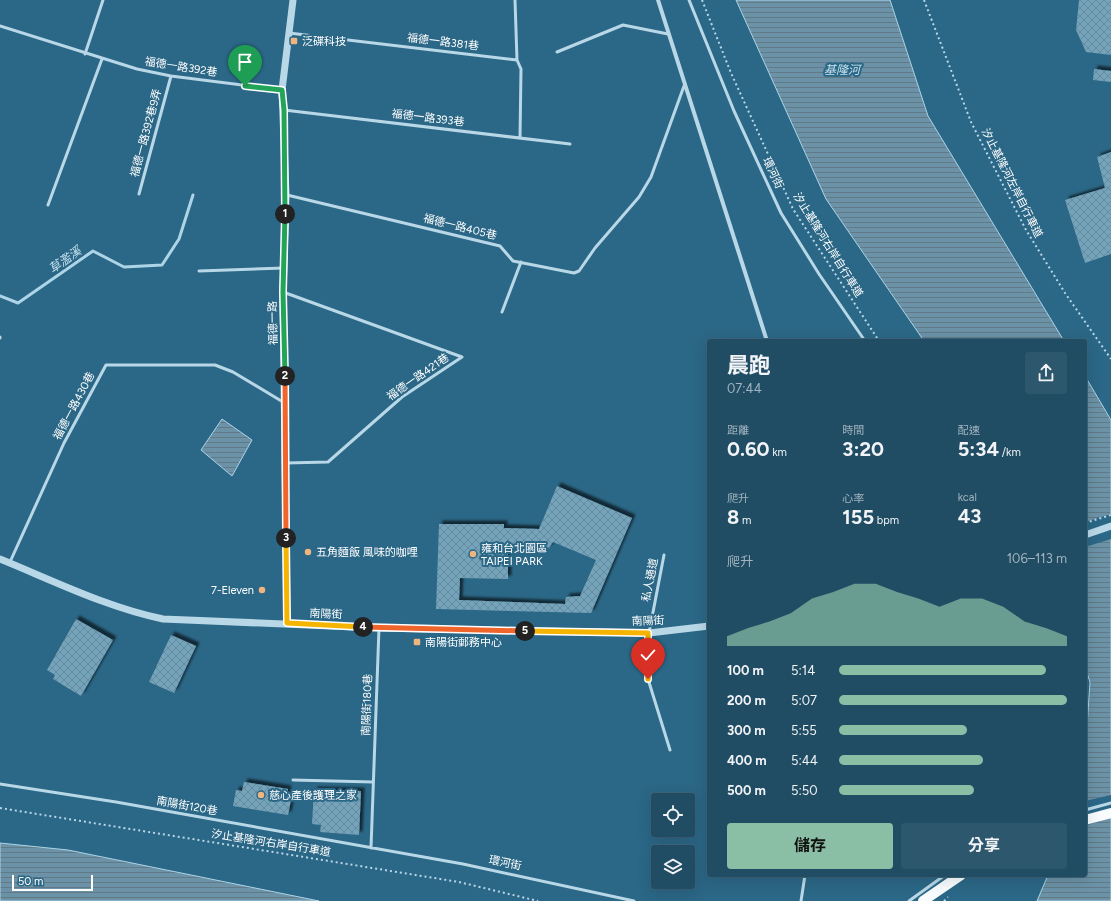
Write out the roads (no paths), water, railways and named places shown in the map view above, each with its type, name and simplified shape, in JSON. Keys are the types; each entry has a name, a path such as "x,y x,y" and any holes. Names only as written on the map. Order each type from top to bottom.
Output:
{"main road":[{"path":"1087,819 1111,813"},
{"path":"923,901 958,877"}],"street":[{"name":"福德一路","path":"287,623 283,292 286,195 284,110 282,90 292,0"},
{"path":"658,0 684,86 766,339"},
{"path":"1087,534 1111,526"},
{"name":"南陽街","path":"0,559 104,603 136,613 163,619 378,628 648,633 707,626"}],"lane":[{"path":"85,54 103,0"},
{"path":"515,0 517,60 521,68 520,138"},
{"name":"環河街","path":"688,0 734,111 781,213 819,274 864,339"},
{"path":"557,52 623,24 668,34"},
{"name":"福德一路392巷","path":"0,26 85,54 137,69 171,76 282,90"},
{"name":"福德一路381巷","path":"289,33 517,60"},
{"path":"48,205 102,59"},
{"name":"福德一路392巷9弄","path":"139,194 171,76"},
{"name":"福德一路405巷","path":"286,195 500,246 513,260 574,273 579,271 595,248 639,196 651,176 684,86"},
{"name":"福德一路393巷","path":"284,110 570,144"},
{"path":"502,312 521,262"},
{"path":"199,271 284,268"},
{"name":"福德一路421巷","path":"283,292 462,357 402,397 328,462 285,463"},
{"name":"福德一路430巷","path":"10,563 64,443 106,365 215,365 233,372 285,403"},
{"name":"私人通道","path":"664,555 648,633 648,679 670,750"},
{"name":"南陽街180巷","path":"371,848 378,628"},
{"path":"293,780 373,782"},
{"name":"南陽街120巷","path":"0,784 116,802 371,848"},
{"path":"1087,809 1111,803"},
{"name":"環河街","path":"371,848 463,864 634,901"},
{"path":"801,901 805,877"},
{"path":"909,901 942,877"}],"water":[{"name":"基隆河","path":"736,0 890,0 928,116 1063,339 923,339 826,199"},
{"path":"1087,379 1111,420 1111,901 1037,901 1047,877 1087,877 1087,727 1090,682 1087,673"},
{"path":"222,419 252,440 232,476 201,450"},
{"path":"0,843 68,850 319,901 0,901"}],"waterway":[{"name":"草濫溪","path":"0,296 18,303 93,251 124,267 162,265 179,239 193,195"}],"place":[{"name":"泛碟科技","path":"294,41"},
{"name":"五角麵飯 風味的咖哩","path":"308,552"},
{"name":"雍和台北園區 TAIPEI PARK","path":"473,554"},
{"name":"7-Eleven","path":"262,590"},
{"name":"南陽街郵務中心","path":"417,642"},
{"name":"慈心產後護理之家","path":"261,795"}]}
